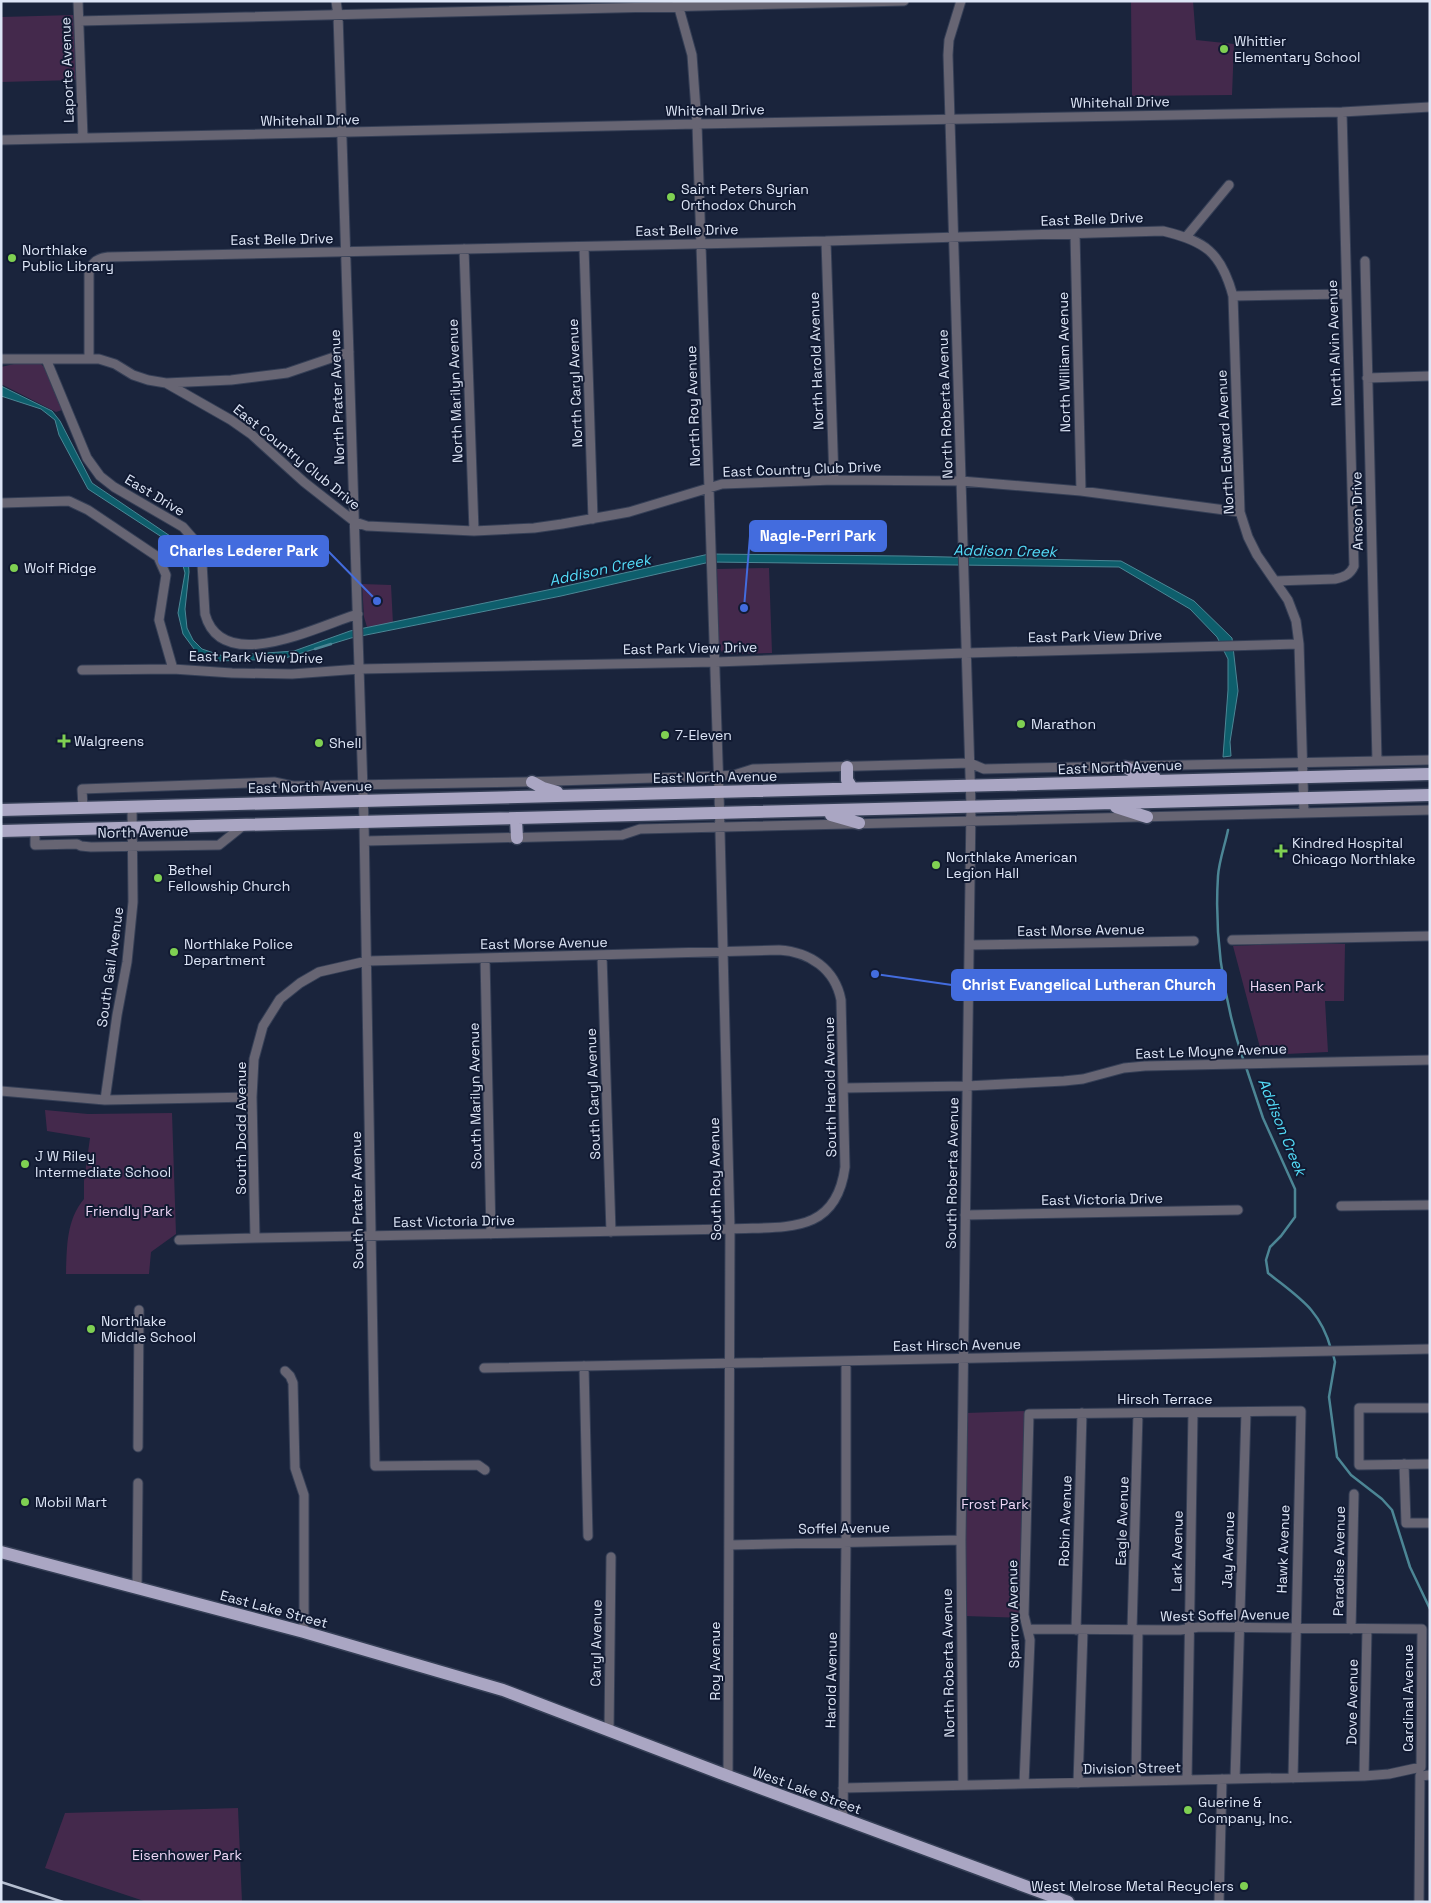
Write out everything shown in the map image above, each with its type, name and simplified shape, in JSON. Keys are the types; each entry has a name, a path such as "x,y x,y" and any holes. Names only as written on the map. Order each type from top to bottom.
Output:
{"main road":[{"path":"847,767 847,780 852,788"},
{"path":"1124,767 1134,772 1171,780"},
{"name":"East North Avenue","path":"1,810 1430,774"},
{"path":"532,782 542,788 574,796"},
{"path":"1,831 1430,796"},
{"path":"1104,804 1147,817"},
{"path":"811,811 859,823"},
{"path":"516,819 516,838"},
{"name":"East Lake Street","path":"1,1552 304,1632 489,1686 537,1702"},
{"name":"West Lake Street","path":"537,1702 728,1776 1068,1902"}],"street":[{"name":"Laporte Avenue","path":"78,1 83,138"},
{"name":"North Prater Avenue","path":"336,1 338,15 364,822"},
{"path":"79,21 338,15 678,3 904,1"},
{"name":"North Roberta Avenue","path":"961,1 949,40 948,56 971,807"},
{"name":"North Roy Avenue","path":"678,3 692,54 698,124 720,813"},
{"name":"Whitehall Drive","path":"1,140 950,118 1342,112 1430,107"},
{"name":"North Alvin Avenue","path":"1275,581 1344,577 1351,572 1355,559 1342,112"},
{"path":"1186,237 1229,185"},
{"name":"East Belle Drive","path":"89,358 88,273 90,266 101,258 1163,231 1186,237 1201,245 1217,258 1227,274 1233,296"},
{"name":"North William Avenue","path":"1075,234 1081,491"},
{"name":"North Harold Avenue","path":"826,241 834,480"},
{"name":"North Caryl Avenue","path":"584,247 593,519"},
{"name":"North Marilyn Avenue","path":"464,249 474,531"},
{"name":"Anson Drive","path":"1365,261 1377,761"},
{"path":"1233,296 1346,294"},
{"name":"North Edward Avenue","path":"1233,296 1240,512 1256,555 1288,600 1296,621 1299,644 1304,813"},
{"path":"166,383 231,380 279,374 310,366 349,352"},
{"name":"East Country Club Drive","path":"1,359 89,358 107,361 133,375 148,380 166,383 215,410 250,434 304,482 355,522 367,526 474,531 534,528 629,512 722,484 834,480 961,481 1081,491 1240,512"},
{"name":"East Drive","path":"46,359 87,458 100,476 114,487 183,527 197,542 202,563 205,614 207,622 215,634 228,641 259,644 290,638 358,614"},
{"path":"1367,378 1430,376"},
{"path":"1,503 69,501 88,510 158,557 166,575 159,620 172,669"},
{"name":"East Park View Drive","path":"82,670 172,669 292,674 360,669 715,662 966,652 1299,644"},
{"name":"East North Avenue","path":"83,808 82,789 274,782 293,786 363,786 532,782 719,776 734,775 752,769 970,763 984,769 1430,760"},
{"name":"South Gail Avenue","path":"105,1100 127,962 133,902 132,806"},
{"name":"South Roberta Avenue","path":"961,1540 971,807"},
{"path":"365,841 622,835 640,829 1430,810"},
{"name":"South Roy Avenue","path":"720,813 730,1229 729,1545"},
{"name":"South Prater Avenue","path":"364,822 375,1466 478,1465 485,1470"},
{"name":"North Avenue","path":"35,830 35,845 77,844 91,847 219,845 245,825"},
{"path":"1232,940 1430,936"},
{"name":"East Morse Avenue","path":"969,945 1194,942"},
{"name":"South Harold Avenue","path":"722,951 779,950 795,952 814,960 828,971 838,988 841,1000 844,1088 846,1167 839,1196 832,1206 811,1222 796,1226 730,1229"},
{"name":"East Morse Avenue","path":"366,961 602,956 722,951"},
{"name":"South Caryl Avenue","path":"602,956 611,1232"},
{"name":"South Marilyn Avenue","path":"485,958 491,1234"},
{"name":"South Dodd Avenue","path":"255,1238 252,1097 254,1059 262,1026 280,999 300,983 319,972 366,961"},
{"name":"East Le Moyne Avenue","path":"844,1088 967,1086 1083,1079 1124,1068 1145,1066 1430,1060"},
{"path":"1,1091 105,1100 252,1097"},
{"path":"1341,1206 1430,1205"},
{"name":"East Victoria Drive","path":"965,1215 1238,1210"},
{"name":"East Victoria Drive","path":"178,1240 730,1229"},
{"path":"138,1447 139,1310"},
{"name":"East Hirsch Avenue","path":"484,1368 1430,1349"},
{"path":"846,1361 846,1542"},
{"path":"584,1366 588,1536"},
{"path":"285,1371 293,1383 295,1468 304,1495 304,1632"},
{"path":"1430,1408 1358,1408 1358,1465 1430,1464"},
{"name":"Lark Avenue","path":"1187,1780 1193,1412"},
{"name":"Jay Avenue","path":"1235,1779 1246,1412"},
{"name":"Hirsch Terrace","path":"1029,1414 1301,1412"},
{"name":"Hawk Avenue","path":"1293,1778 1301,1412"},
{"name":"Robin Avenue","path":"1078,1783 1082,1413"},
{"name":"Eagle Avenue","path":"1136,1781 1135,1630 1138,1413"},
{"name":"Sparrow Avenue","path":"1024,1784 1030,1640 1024,1615 1029,1414"},
{"path":"1404,1464 1406,1523 1430,1523"},
{"path":"137,1588 138,1483"},
{"name":"Paradise Avenue","path":"1351,1629 1354,1494"},
{"name":"North Roberta Avenue","path":"961,1540 963,1785"},
{"name":"Soffel Avenue","path":"729,1545 961,1540"},
{"name":"Harold Avenue","path":"843,1819 846,1542"},
{"name":"Roy Avenue","path":"728,1776 729,1545"},
{"name":"Caryl Avenue","path":"609,1730 611,1557"},
{"name":"West Soffel Avenue","path":"1029,1630 1180,1630 1189,1628 1422,1630"},
{"name":"Dove Avenue","path":"1364,1776 1367,1629"},
{"name":"Cardinal Avenue","path":"1419,1902 1422,1630"},
{"name":"Division Street","path":"843,1788 1364,1776 1420,1771 1430,1775"},
{"path":"1219,1902 1222,1779"}],"green space":[{"path":"1193,1 1196,40 1234,44 1232,95 1132,96 1131,2"},
{"path":"74,15 76,80 1,82 1,17"},
{"path":"38,363 44,367 62,410 56,412 1,384 1,367 14,364"},
{"path":"769,568 772,653 727,654 722,652 719,648 717,569"},
{"path":"362,584 391,585 393,624 367,627 364,617"},
{"name":"Hasen Park","path":"1299,943 1345,944 1344,1001 1325,1001 1328,1052 1262,1055 1233,946"},
{"name":"Friendly Park","path":"45,1110 88,1114 172,1113 176,1234 151,1252 149,1274 66,1274 67,1244 71,1225 78,1207 84,1199 84,1181 90,1138 47,1131"},
{"name":"Frost Park","path":"1027,1411 1022,1618 965,1616 966,1413"},
{"name":"Eisenhower Park","path":"238,1808 242,1902 147,1902 45,1868 65,1813"}],"shaded area":[{"path":"1,386 52,411 60,421 92,483 176,540 188,558 189,572 185,609 187,628 193,640 202,649 223,656 294,651 350,631 709,554 1121,561 1194,601 1232,638 1238,691 1230,742 1231,756 1223,757 1228,690 1228,659 1217,637 1190,609 1119,567 710,562 561,596 351,638 282,659 218,661 197,653 183,634 178,613 185,573 181,558 171,543 88,489 59,435 55,420 41,409 1,396"}],"waterway":[{"name":"Addison Creek","path":"315,649 331,644"},
{"name":"Addison Creek","path":"1228,830 1219,870 1217,900 1219,947 1226,993 1244,1062"},
{"name":"Addison Creek","path":"1246,1067 1263,1118 1295,1189 1295,1217 1270,1247 1266,1260 1268,1273 1307,1305 1321,1324 1331,1349"},
{"name":"Addison Creek","path":"1333,1354 1335,1362 1329,1397 1337,1457 1351,1475 1382,1499 1392,1510 1410,1567 1430,1609"}],"railway":[{"path":"1,1882 63,1902"}],"place":[{"name":"Whittier Elementary School","path":"1224,49"},
{"name":"Saint Peters Syrian Orthodox Church","path":"671,197"},
{"name":"Northlake Public Library","path":"12,258"},
{"name":"Wolf Ridge","path":"14,568"},
{"name":"Charles Lederer Park","path":"377,601"},
{"name":"Nagle-Perri Park","path":"744,608"},
{"name":"Marathon","path":"1021,724"},
{"name":"7-Eleven","path":"665,735"},
{"name":"Walgreens","path":"64,741"},
{"name":"Shell","path":"319,743"},
{"name":"Kindred Hospital Chicago Northlake","path":"1281,851"},
{"name":"Northlake American Legion Hall","path":"936,865"},
{"name":"Bethel Fellowship Church","path":"158,878"},
{"name":"Northlake Police Department","path":"174,952"},
{"name":"Christ Evangelical Lutheran Church","path":"875,974"},
{"name":"J W Riley Intermediate School","path":"25,1164"},
{"name":"Northlake Middle School","path":"91,1329"},
{"name":"Mobil Mart","path":"25,1502"},
{"name":"Guerine & Company, Inc.","path":"1188,1810"},
{"name":"West Melrose Metal Recyclers","path":"1244,1886"}]}
